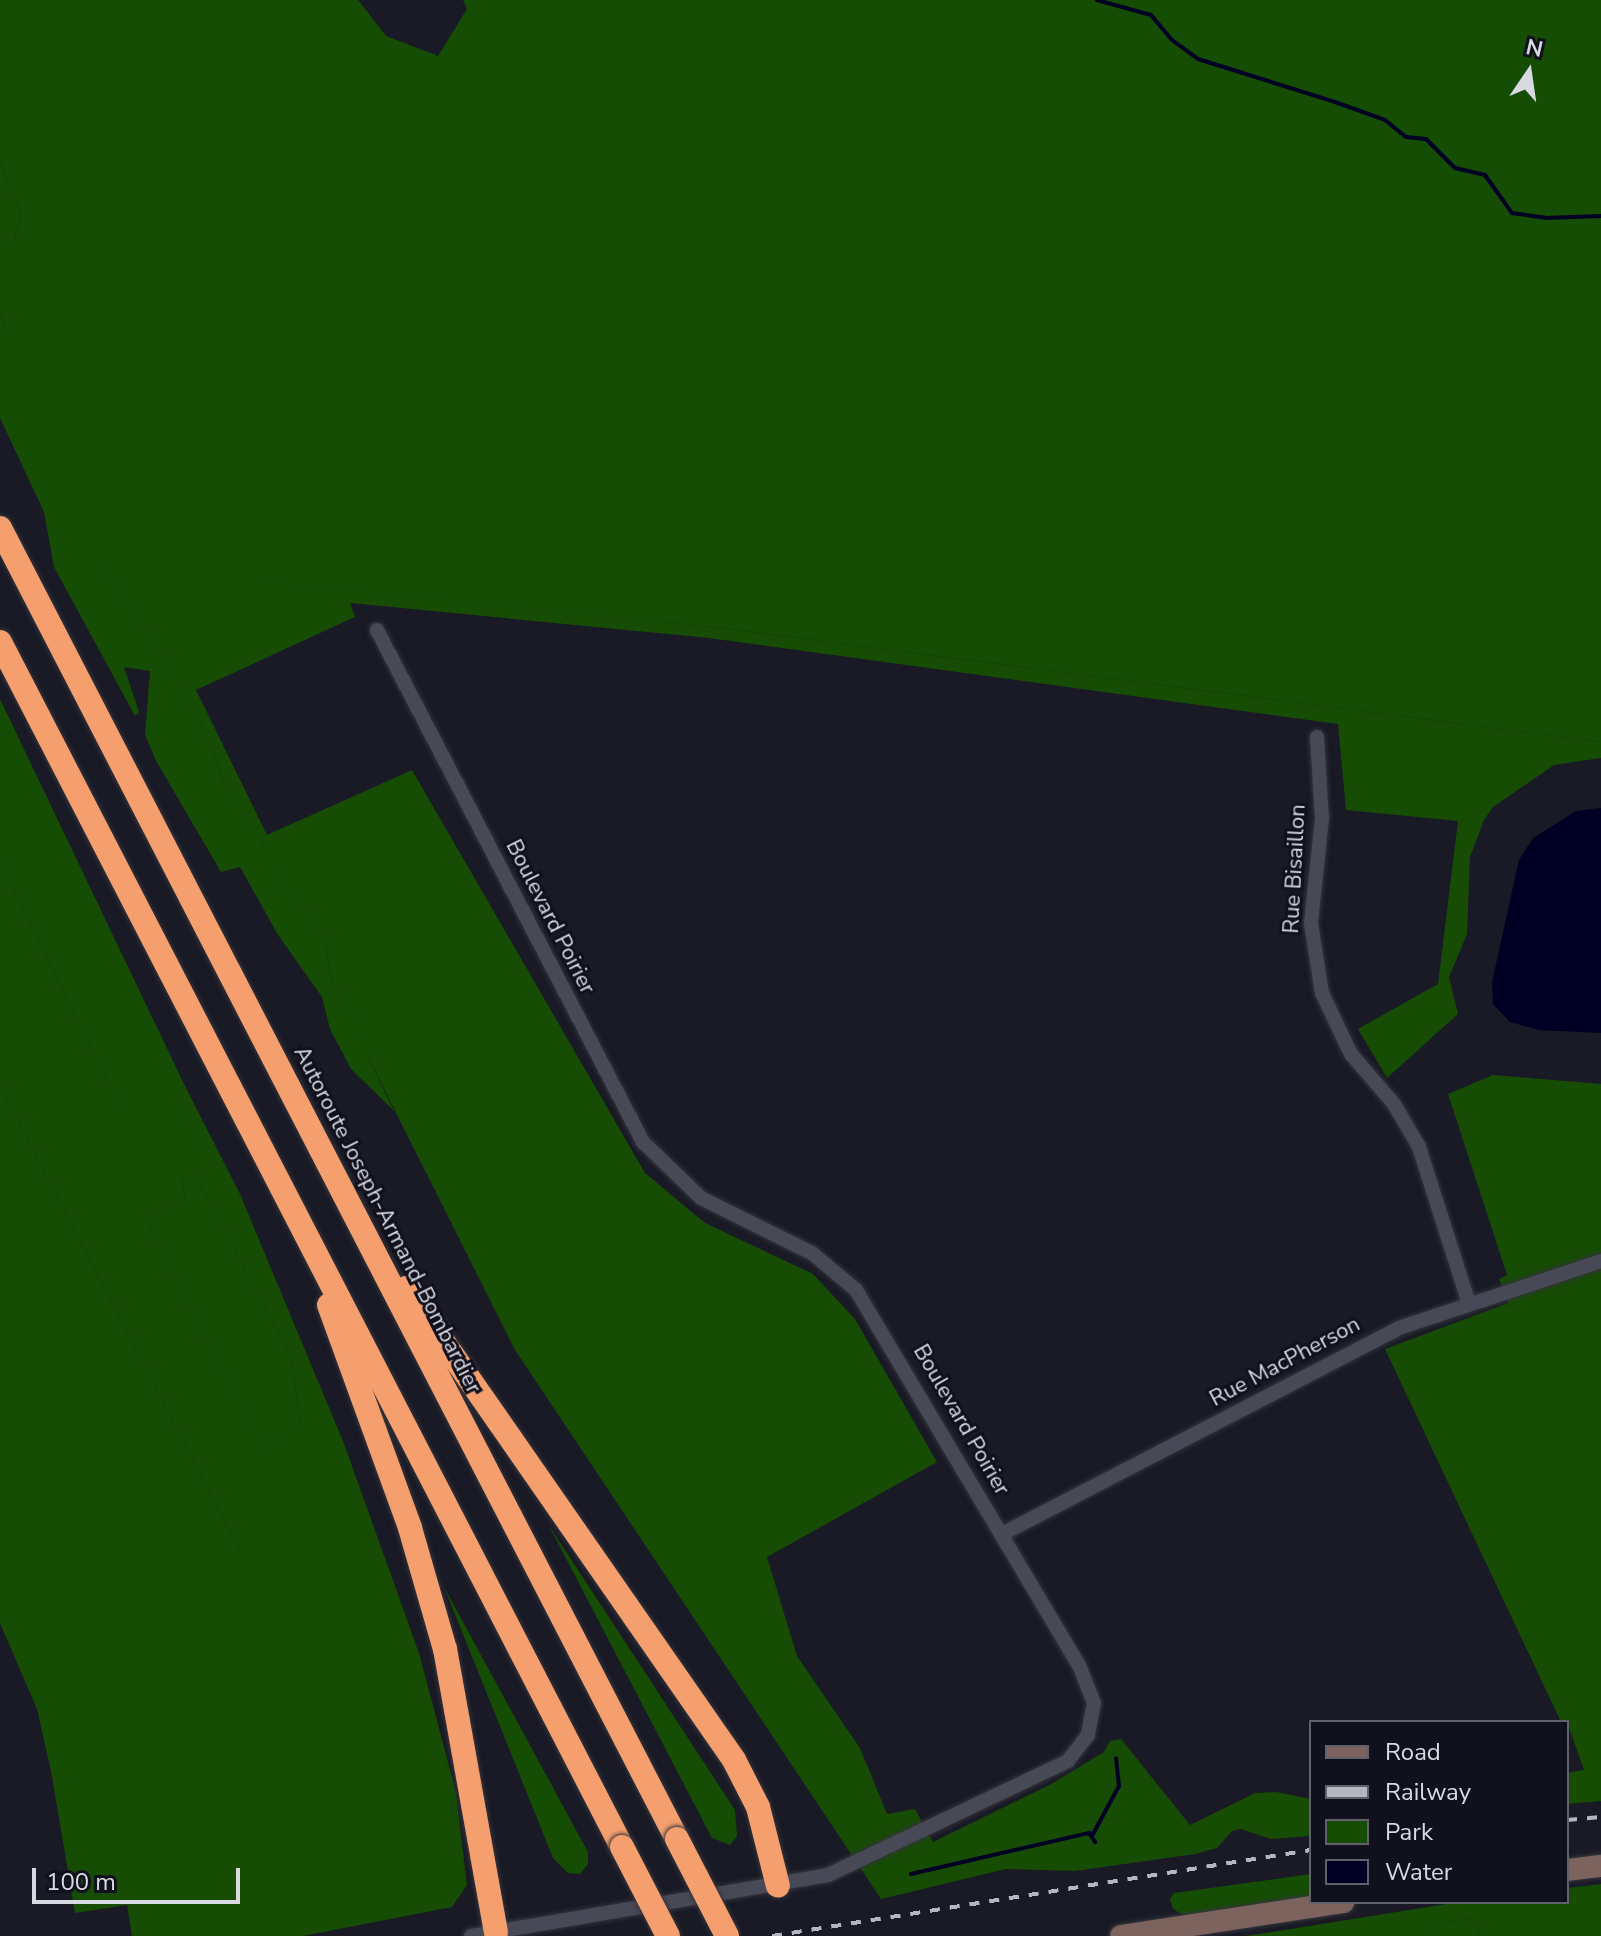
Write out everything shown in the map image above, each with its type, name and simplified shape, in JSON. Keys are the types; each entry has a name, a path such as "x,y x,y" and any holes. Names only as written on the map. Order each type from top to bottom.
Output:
{"highway":[{"name":"Autoroute Joseph-Armand-Bombardier","path":"0,528 727,1936"},
{"path":"0,642 668,1936"},
{"path":"299,1219 406,1516 445,1649 496,1932"},
{"path":"363,1230 734,1760 758,1807 778,1886"}],"street":[{"name":"Boulevard Poirier","path":"377,630 643,1142 701,1198 803,1247 849,1283 876,1318 1092,1692 1094,1714 1083,1745 1058,1766 842,1869 778,1886 471,1936"},
{"name":"Rue Bisaillon","path":"1317,737 1322,818 1311,923 1322,993 1351,1054 1394,1104 1419,1147 1468,1301"},
{"name":"Rue MacPherson","path":"1002,1534 1377,1339 1468,1301 1601,1261"},
{"path":"1569,1870 1601,1866"},
{"path":"1121,1936 1330,1904"}],"green space":[{"path":"0,0 358,0 386,36 438,56 467,9 463,0 1601,0 1601,742 722,628 104,566 200,719 226,788 264,844 260,854 325,938 331,979 377,1053 368,1057 394,1111 351,1069 330,1029 322,997 278,935 240,867 221,872 155,759 145,734 150,671 124,667 139,712 135,716 54,567 44,512 0,418 0,312 6,330 14,328 14,241 21,214 0,162"},
{"path":"0,162 21,214 14,241 15,328 6,330 0,312"},
{"path":"103,565 722,628 1601,742 1601,758 1554,765 1493,807 1484,820 1470,857 1467,934 1449,977 1458,1014 1387,1078 1358,1029 1438,984 1458,821 1346,810 1338,724 709,638 350,603 355,617 196,690 267,835 412,770 645,1173 705,1223 813,1274 855,1319 937,1462 767,1557 797,1656 860,1748 887,1814 915,1809 933,1842 1051,1784 1104,1752 1110,1741 1121,1739 1190,1825 1255,1793 1276,1792 1309,1799 1309,1836 1271,1839 1241,1829 1232,1831 1217,1848 1195,1854 1075,1871 1006,1869 881,1899 515,1350 368,1057 376,1053 331,979 325,938 259,854 264,844 226,788 200,719"},
{"path":"0,699 184,1084 175,1096 208,1153 146,1134 122,1110 0,862"},
{"path":"0,862 122,1110 180,1143 207,1152 175,1096 184,1084 240,1194 343,1441 419,1653 456,1792 467,1885 452,1907 303,1936 132,1936 127,1905 75,1913 51,1771 66,1781 240,1551 0,1086","holes":["181,1174 194,1174 291,1356 300,1421 265,1451 147,1221 185,1200"]},
{"path":"1493,1075 1601,1084 1601,1801 1569,1804 1569,1773 1584,1770 1569,1720 1560,1720 1385,1349 1508,1303 1499,1279 1507,1275 1448,1094"},
{"path":"0,1086 240,1551 239,1659 65,1781 51,1771 37,1709 0,1623"},
{"path":"181,1174 194,1174 291,1356 300,1421 265,1452 147,1221 185,1200"},
{"path":"548,1524 735,1810 737,1836 730,1845 712,1838"},
{"path":"444,1587 588,1852 588,1864 580,1874 568,1873 553,1858"},
{"path":"1309,1874 1309,1896 1183,1915 1173,1909 1170,1899 1174,1893"},
{"path":"1601,1884 1601,1936 1481,1936 1471,1918 1425,1926 1430,1936 1246,1936 1446,1904 1569,1904 1569,1888"},
{"path":"1471,1918 1481,1936 1430,1936 1424,1926"}],"water":[{"path":"1601,808 1601,1033 1539,1030 1510,1022 1493,1004 1492,982 1519,860 1533,838 1576,811"}],"waterway":[{"path":"1097,0 1151,15 1172,40 1198,59 1335,102 1385,120 1406,137 1426,139 1455,168 1485,175 1512,213 1546,218 1601,216"},
{"path":"1093,1834 1119,1786 1116,1758"},
{"path":"911,1874 1089,1833 1095,1842"}],"railway":[{"path":"1569,1820 1601,1817"},
{"path":"772,1936 1309,1850"}]}
